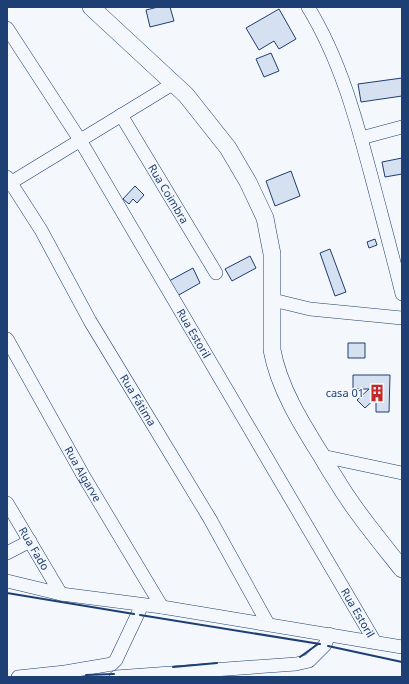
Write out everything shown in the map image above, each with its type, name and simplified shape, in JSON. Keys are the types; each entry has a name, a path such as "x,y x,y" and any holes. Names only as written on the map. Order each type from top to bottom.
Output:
{"main road":[{"path":"92,7 200,110 240,166 264,218 270,242 272,254 273,300 271,321 272,350 277,369 294,407 322,456 353,505 402,569"}],"street":[{"path":"308,7 324,37 342,78 370,169 402,294"},
{"name":"Rua Estoril","path":"7,28 80,140 375,642"},
{"path":"8,181 174,84"},
{"name":"Rua Coimbra","path":"121,114 216,273"},
{"path":"361,138 402,127"},
{"name":"Rua Fátima","path":"8,181 51,248 98,335 210,520 268,624"},
{"path":"273,300 310,309 402,318"},
{"name":"Rua Algarve","path":"7,339 84,475 162,607"},
{"path":"322,456 402,473"},
{"name":"Rua Fado","path":"7,502 61,594"},
{"path":"7,554 30,541"},
{"path":"7,581 61,594 162,607 402,647"},
{"path":"18,677 65,672 112,664 116,660 142,605"},
{"path":"116,677 296,664 309,661 325,645 329,634"}],"building":[{"path":"158,7 170,7 174,21 150,27 146,10"},
{"path":"279,9 296,39 279,49 274,41 259,50 246,28"},
{"path":"271,53 279,71 264,77 256,59"},
{"path":"402,78 402,96 361,102 358,84"},
{"path":"402,158 402,174 385,177 382,162"},
{"path":"291,171 300,196 275,206 266,181"},
{"path":"135,186 144,195 137,203 133,199 129,204 123,199"},
{"path":"375,239 377,245 369,248 367,242"},
{"path":"330,249 346,292 335,296 320,253"},
{"path":"250,256 256,268 232,281 225,269"},
{"path":"193,268 200,283 177,296 169,281"},
{"path":"348,343 365,343 365,358 348,358"},
{"name":"casa 01","path":"353,375 390,375 389,412 376,412 376,398 365,408 357,400 369,389 353,389"}],"wall":[{"path":"7,593 134,614"},
{"path":"140,615 320,644"},
{"path":"300,657 318,644"},
{"path":"328,646 402,662"},
{"path":"173,667 217,663"},
{"path":"86,675 114,674"}],"place":[{"name":"casa 01","path":"377,393"}]}
